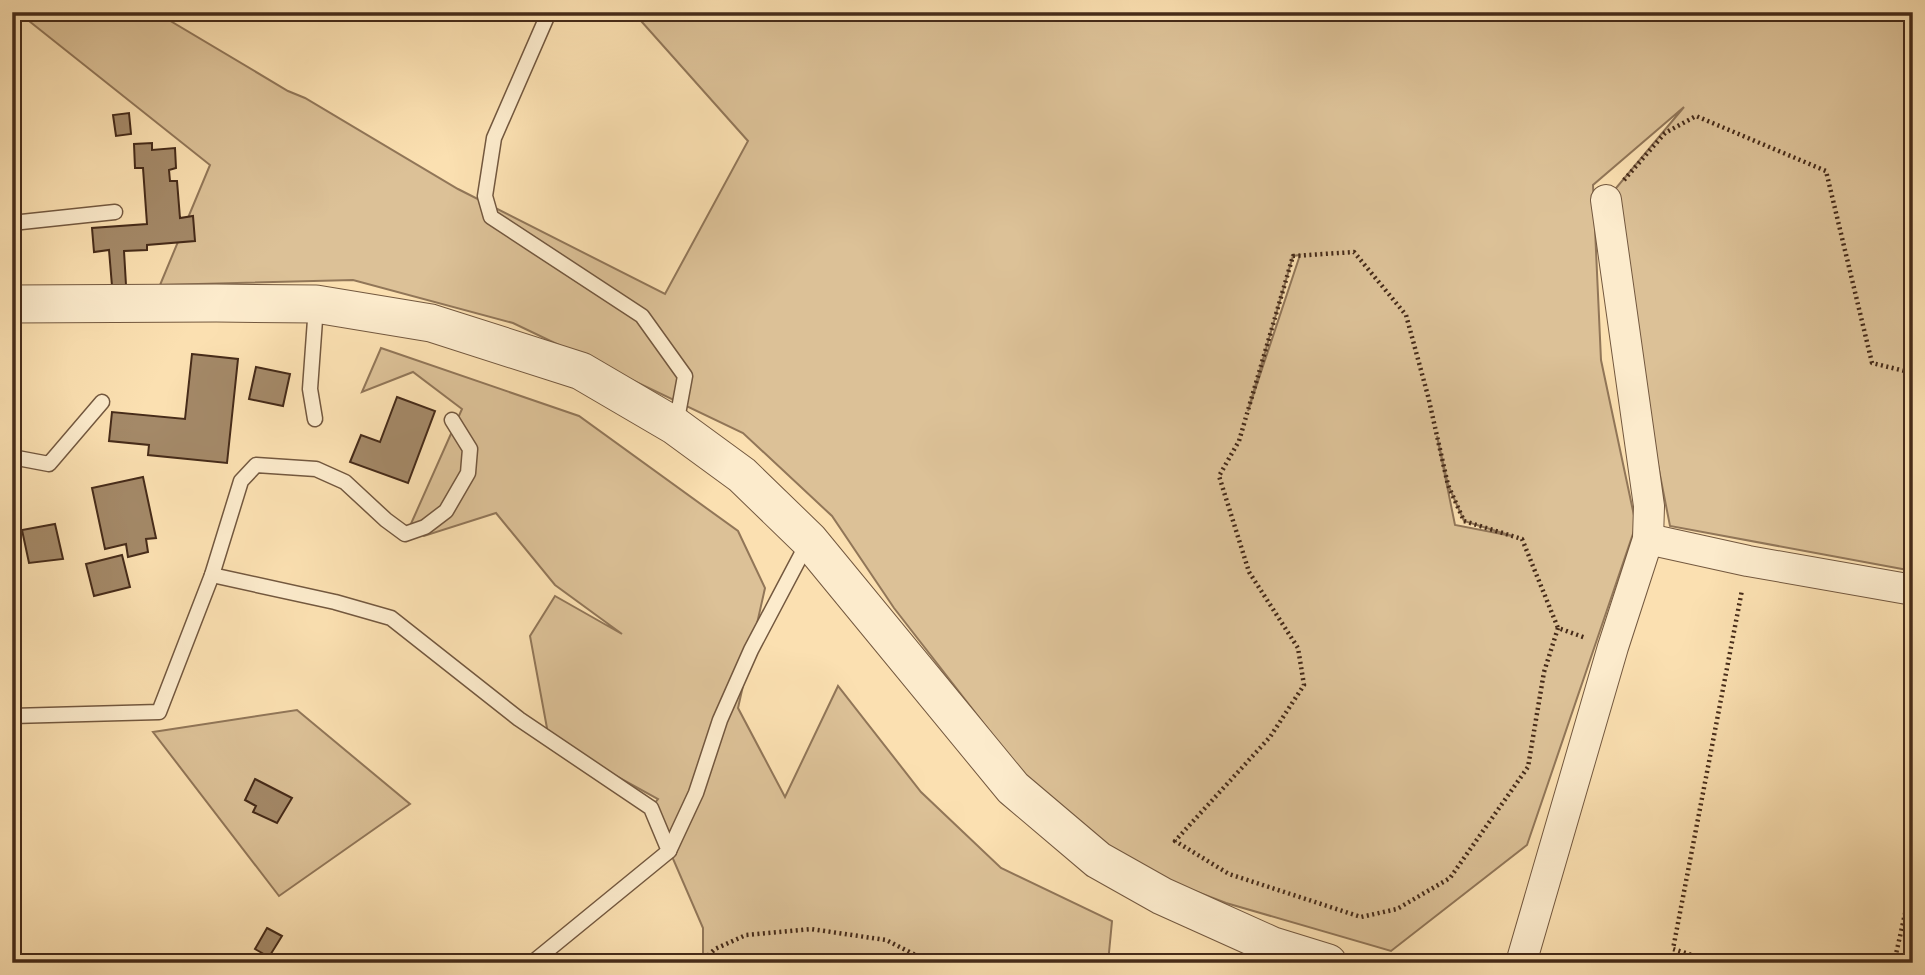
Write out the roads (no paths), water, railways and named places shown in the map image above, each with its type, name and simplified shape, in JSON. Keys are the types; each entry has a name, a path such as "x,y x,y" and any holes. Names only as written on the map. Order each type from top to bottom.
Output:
{"street":[{"path":"1521,963 1613,647 1648,538 1648,506 1606,200"},
{"path":"12,304 316,304 431,323 581,371 676,426 742,475 808,540 1013,788 1098,860 1162,896 1273,946 1328,963"},
{"path":"1648,538 1748,561 1913,590"}],"lane":[{"path":"549,12 494,138 485,196 491,217 642,316 685,376 676,426"},
{"path":"12,223 115,212"},
{"path":"315,419 310,389 316,304"},
{"path":"12,457 49,464 102,402"},
{"path":"12,716 159,712 212,575 241,481 256,465 316,469 345,482 405,534 425,527 446,511 468,473 470,449 452,420"},
{"path":"532,963 669,851 696,793 720,720 751,650 808,540"},
{"path":"212,575 335,602 391,618 519,719 651,808 669,851"}]}
